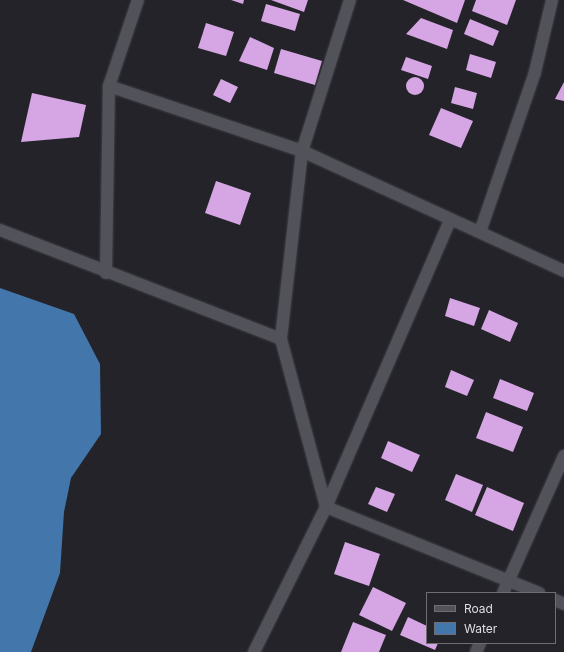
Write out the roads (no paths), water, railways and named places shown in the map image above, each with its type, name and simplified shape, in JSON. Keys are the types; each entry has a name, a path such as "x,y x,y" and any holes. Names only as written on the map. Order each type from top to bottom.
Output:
{"street":[{"path":"106,273 110,86 138,0"},
{"path":"326,507 281,339 302,151 350,0"},
{"path":"480,232 535,72 552,0"},
{"path":"110,86 302,151 564,271"},
{"path":"254,652 326,507 450,220"},
{"path":"0,230 106,273 281,339"},
{"path":"503,592 564,456"},
{"path":"326,507 509,579 537,592"}],"water":[{"path":"0,288 74,314 100,364 101,434 71,478 64,512 60,573 31,652 0,652"}]}
